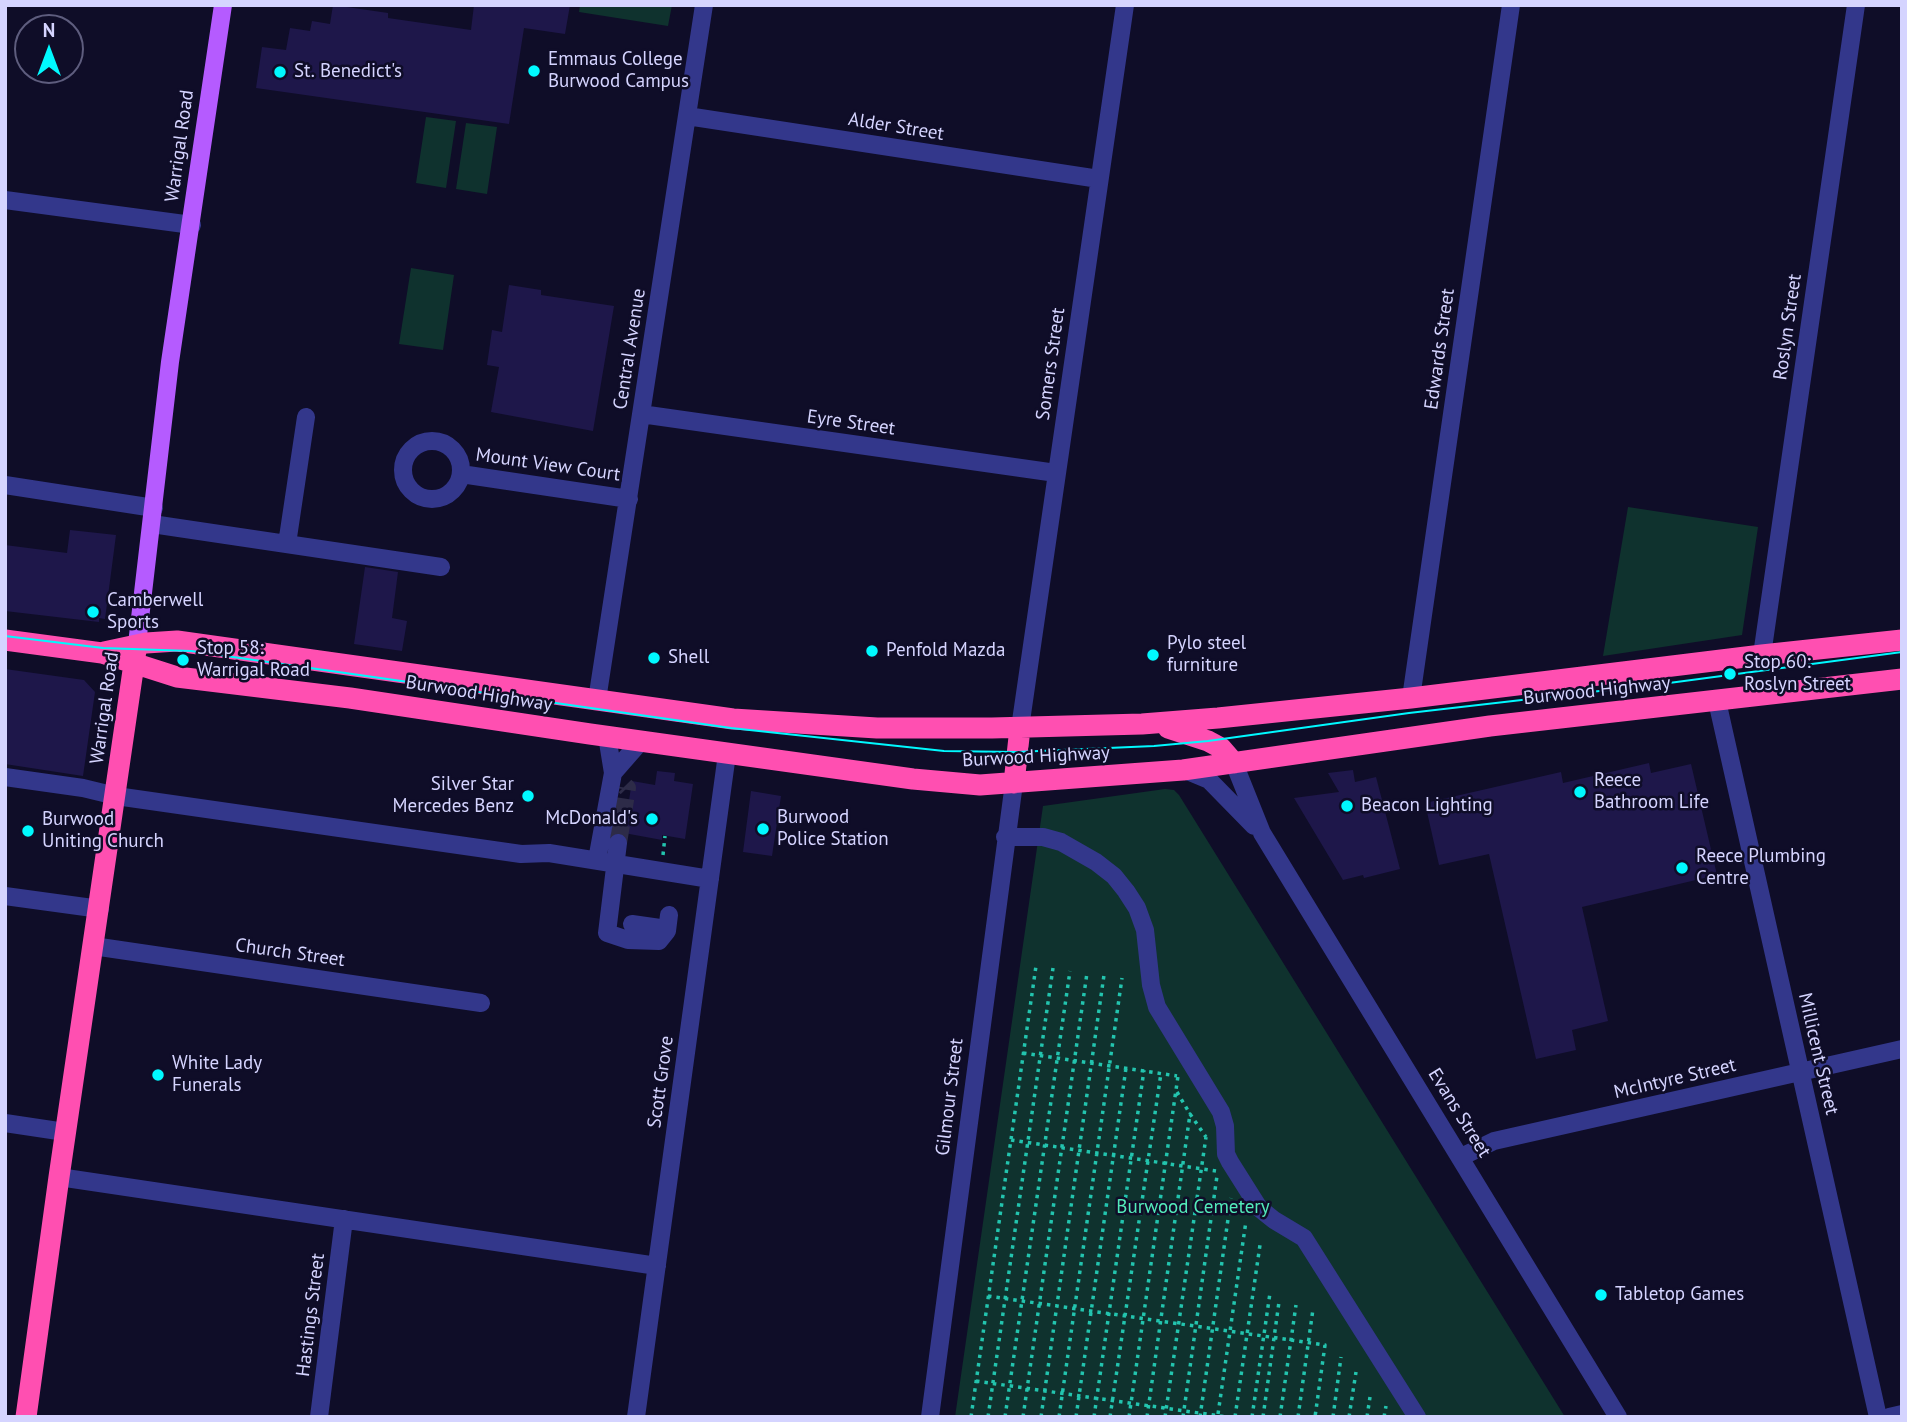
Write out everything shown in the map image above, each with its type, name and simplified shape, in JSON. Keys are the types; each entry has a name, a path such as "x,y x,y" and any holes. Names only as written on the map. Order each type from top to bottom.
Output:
{"highway":[{"path":"5,640 102,653 136,653"},
{"name":"Burwood Highway","path":"136,653 177,641 733,719 877,728 1020,728 1142,724 1411,698 1902,640"},
{"name":"Burwood Highway","path":"136,653 177,677 350,698 727,754 946,783 980,785 1183,770 1406,737 1902,679"},
{"name":"Warrigal Road","path":"26,1417 58,1177 136,653"},
{"path":"1406,737 1411,698"},
{"path":"597,700 598,735"},
{"path":"727,754 733,719"},
{"path":"1142,724 1174,729 1200,738 1221,748 1234,763"},
{"path":"1014,783 1020,728"}],"main road":[{"name":"Warrigal Road","path":"136,653 170,362 223,5"}],"street":[{"name":"Central Avenue","path":"597,700 704,5"},
{"name":"Somers Street","path":"1020,728 1123,5"},
{"name":"Edwards Street","path":"1411,698 1511,5"},
{"name":"Roslyn Street","path":"1762,655 1856,5"},
{"name":"Alder Street","path":"687,116 1099,179"},
{"path":"5,200 192,225"},
{"name":"Eyre Street","path":"641,414 1056,473"},
{"path":"287,544 306,417"},
{"name":"Mount View Court","path":"461,474 629,499"},
{"path":"5,485 287,544 441,566"},
{"name":"Millicent Street","path":"1717,701 1878,1417"},
{"path":"598,735 619,779"},
{"path":"597,860 619,779 641,741"},
{"name":"Scott Grove","path":"636,1417 727,754"},
{"name":"Evans Street","path":"1234,763 1262,833 1618,1417"},
{"name":"Evans Street","path":"1183,770 1209,780 1262,833"},
{"path":"5,777 83,788 116,796 521,854 548,853 710,879"},
{"name":"Gilmour Street","path":"930,1417 1014,783"},
{"path":"1005,837 1043,837 1061,842 1114,876 1137,908 1145,930 1151,985 1157,1007 1224,1119 1226,1154 1237,1174 1266,1214 1304,1238 1417,1417"},
{"path":"618,843 615,863 621,922"},
{"path":"5,896 100,909"},
{"path":"621,922 668,922 659,941 628,940 607,933 621,922"},
{"name":"Church Street","path":"93,946 481,1003"},
{"name":"McIntyre Street","path":"1461,1157 1494,1141 1902,1049"},
{"path":"5,1123 65,1132"},
{"path":"58,1177 657,1266"},
{"name":"Hastings Street","path":"318,1417 344,1219"},
{"path":"1889,1417 1902,1414"}],"path":[{"path":"665,836 665,845"},
{"path":"971,1417 1036,966"},
{"path":"988,1417 1053,968"},
{"path":"1005,1417 1070,971"},
{"path":"1023,1417 1087,973"},
{"path":"1041,1417 1104,975"},
{"path":"1059,1417 1122,978"},
{"path":"1023,1053 1201,1079"},
{"path":"1076,1417 1126,1068"},
{"path":"1094,1417 1144,1070"},
{"path":"1110,1417 1161,1073"},
{"path":"1129,1417 1178,1076"},
{"path":"1165,1417 1207,1138 1176,1091"},
{"path":"1147,1417 1190,1114"},
{"path":"1011,1140 1218,1171 1183,1417"},
{"path":"1201,1415 1237,1174"},
{"path":"1218,1416 1250,1195"},
{"path":"1235,1417 1260,1245"},
{"path":"1252,1417 1270,1293"},
{"path":"988,1296 1325,1345 1315,1417"},
{"path":"1264,1417 1279,1302"},
{"path":"1280,1417 1296,1305"},
{"path":"1298,1417 1313,1309"},
{"path":"1333,1417 1341,1357"},
{"path":"1349,1417 1356,1372"},
{"path":"976,1381 1227,1417"},
{"path":"1367,1417 1370,1397"},
{"path":"1384,1417 1386,1406"}],"green space":[{"path":"580,5 672,5 668,26 579,12"},
{"path":"426,117 456,121 446,188 416,183"},
{"path":"466,123 497,127 487,194 456,189"},
{"path":"411,268 454,275 443,350 399,344"},
{"path":"1628,507 1758,527 1742,635 1603,656"},
{"name":"Burwood Cemetery","path":"1174,790 1179,795 1565,1417 955,1417 1043,806"}],"building":[{"path":"333,5 388,13 388,18 471,30 474,5 570,5 565,34 524,28 509,124 256,88 262,47 286,50 290,28 310,31 312,21 330,24"},
{"path":"509,285 541,290 541,295 614,306 593,431 491,412 499,367 487,365 492,330 502,332"},
{"path":"70,530 116,535 105,619 99,618 99,622 5,611 5,545 67,553"},
{"path":"365,567 398,572 392,618 407,621 402,651 354,644"},
{"path":"5,669 84,680 95,692 83,776 5,764"},
{"path":"1649,763 1651,773 1691,764 1717,875 1582,907 1608,1021 1572,1030 1576,1050 1536,1059 1489,854 1439,865 1425,803 1561,772 1563,783"},
{"path":"1353,770 1355,782 1376,777 1400,869 1343,880 1294,798 1339,792 1328,773"},
{"path":"657,771 675,773 674,781 693,784 685,839 662,835 662,840 624,833 632,781 655,785"},
{"path":"751,791 781,796 772,856 743,852"}],"tunnel":[{"path":"618,843 627,788 625,786"}],"tram line":[{"path":"5,636 103,648 191,651 731,728 944,751 1016,752 1208,741 1409,713 1669,683 1902,652"}],"place":[{"name":"Emmaus College Burwood Campus","path":"534,71"},
{"name":"St. Benedict's","path":"280,72"},
{"name":"Camberwell Sports","path":"93,612"},
{"name":"Penfold Mazda","path":"872,651"},
{"name":"Pylo steel furniture","path":"1153,655"},
{"name":"Shell","path":"654,658"},
{"name":"Stop 58: Warrigal Road","path":"183,660"},
{"name":"Stop 60: Roslyn Street","path":"1730,674"},
{"name":"Reece Bathroom Life","path":"1580,792"},
{"name":"Silver Star Mercedes Benz","path":"528,796"},
{"name":"Beacon Lighting","path":"1347,806"},
{"name":"McDonald's","path":"652,819"},
{"name":"Burwood Police Station","path":"763,829"},
{"name":"Burwood Uniting Church","path":"28,831"},
{"name":"Reece Plumbing Centre","path":"1682,868"},
{"name":"White Lady Funerals","path":"158,1075"},
{"name":"Tabletop Games","path":"1601,1295"}]}
